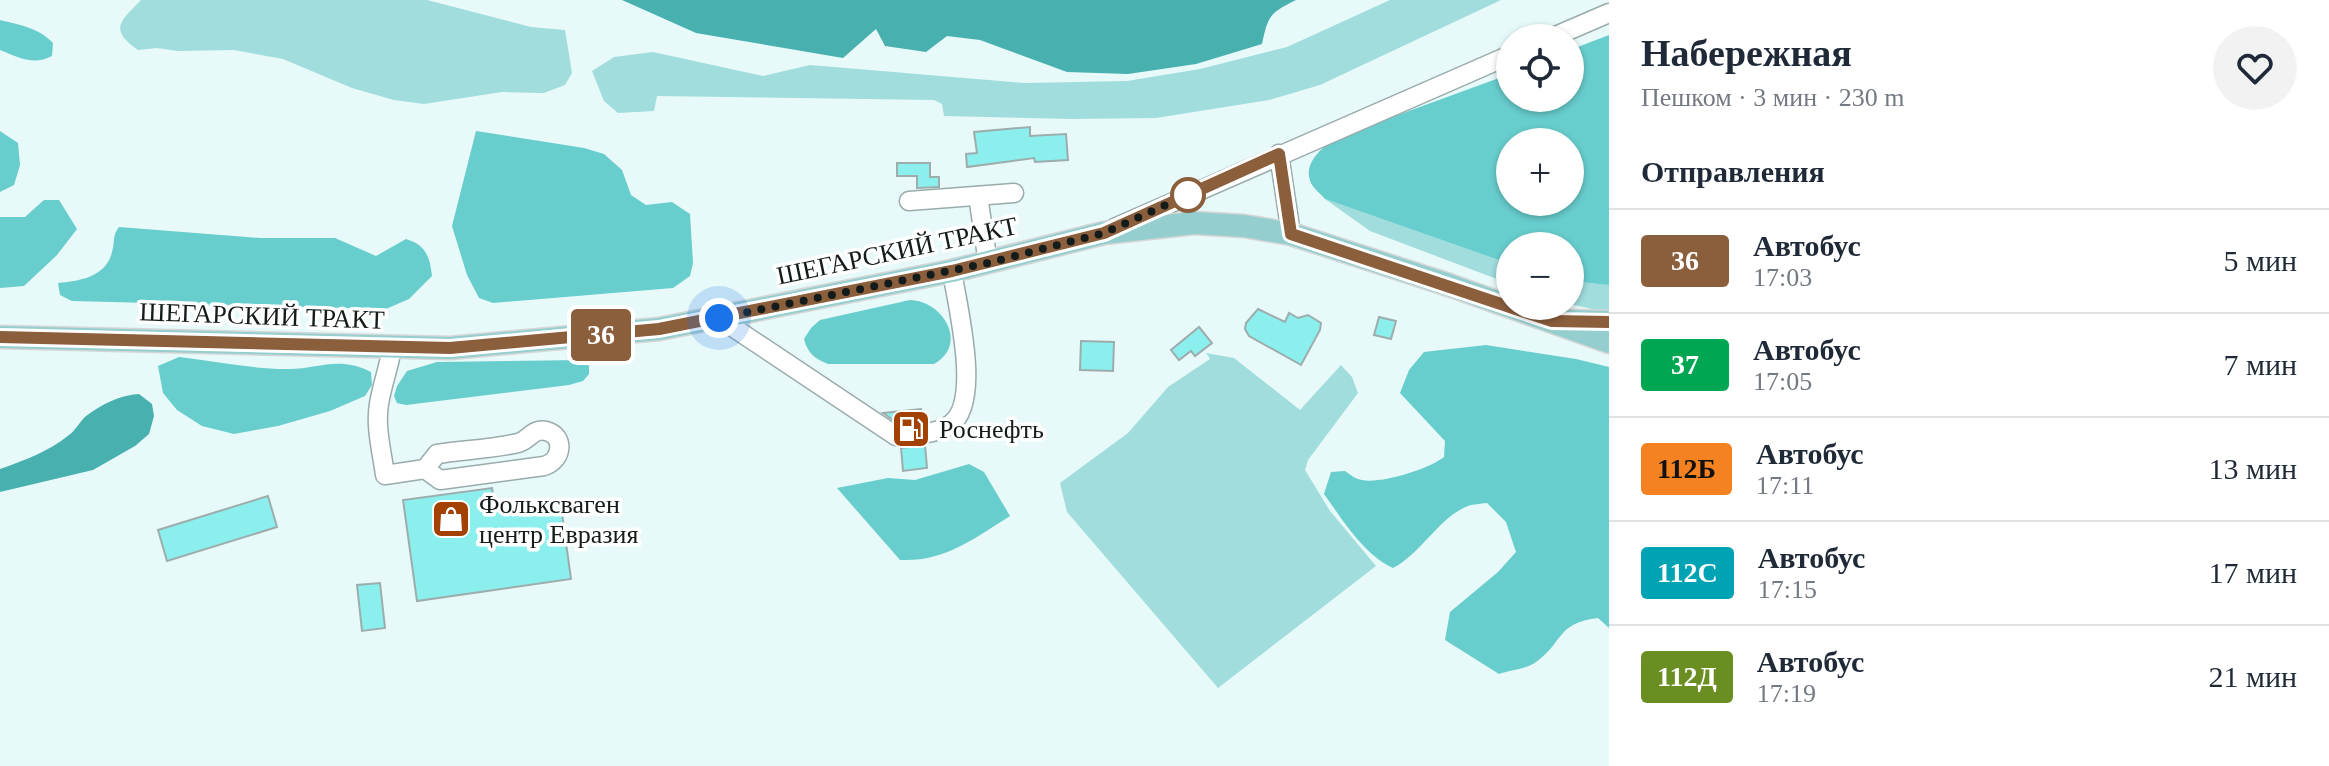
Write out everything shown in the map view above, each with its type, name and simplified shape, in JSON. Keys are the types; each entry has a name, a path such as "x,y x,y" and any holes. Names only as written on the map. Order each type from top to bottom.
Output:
{"main road":[{"name":"ШЕГАРСКИЙ ТРАКТ","path":"0,337 450,348 629,332 719,318 952,271 1104,233 1194,223 1244,226 1291,234 1609,342"},
{"path":"1552,321 1609,322"}],"street":[{"path":"1583,24 1609,13"},
{"path":"1104,233 1496,61"},
{"path":"1279,154 1291,234"},
{"path":"909,201 1014,193"},
{"path":"978,196 988,263"},
{"path":"719,318 896,436 938,431 954,422 965,403 967,382 952,271"},
{"path":"392,348 377,421 385,475 425,469 437,454 517,443 537,431 550,432 560,446 558,457 544,466 440,480 425,469"}],"shaded area":[{"path":"141,0 427,0 531,27 565,30 572,73 565,85 544,93 502,92 424,104 394,100 352,88 283,59 234,50 138,50 128,43 120,30 124,19"},
{"path":"622,0 1296,0 1272,16 1262,44 1196,64 1128,74 1067,72 980,40 947,36 926,52 885,46 876,29 843,58 696,33"},
{"path":"1390,0 1501,0 1320,85 1269,100 1156,118 944,116 942,104 934,100 657,96 654,111 618,113 604,101 592,71 614,57 653,52 763,76 810,65 1025,83 1127,81 1200,69 1287,47"},
{"path":"0,20 42,34 53,43 52,56 32,60 0,50"},
{"path":"1609,35 1609,285 1584,282 1584,232 1496,232 1496,259 1325,199 1311,183 1309,169 1319,152 1335,138 1496,79 1496,112 1584,112 1584,45"},
{"path":"0,131 18,143 20,165 14,185 0,192"},
{"path":"476,131 604,154 622,170 631,195 646,205 672,202 690,214 693,263 690,276 673,288 493,303 479,298 467,275 452,226"},
{"path":"1325,199 1496,259 1496,279 1370,231"},
{"path":"44,200 59,200 77,229 57,255 24,286 0,288 0,217 25,217"},
{"path":"119,227 260,238 335,238 376,256 406,239 426,253 432,276 409,299 386,309 72,301 60,295 58,283 83,279 104,267"},
{"path":"1584,282 1609,285 1609,313 1584,307"},
{"path":"910,300 933,308 948,325 950,346 934,364 828,364 808,349 804,339 820,320"},
{"path":"1486,345 1609,367 1609,628 1598,618 1575,624 1536,662 1499,674 1445,640 1450,612 1498,572 1516,552 1506,522 1487,503 1468,506 1457,511 1413,554 1393,568 1363,545 1324,494 1331,472 1345,471 1360,479 1381,480 1416,471 1444,457 1445,441 1400,393 1409,370 1424,352"},
{"path":"1206,353 1234,358 1300,410 1341,365 1352,377 1358,393 1308,460 1305,470 1330,511 1376,566 1218,688 1067,512 1060,483 1128,433 1168,387 1210,359"},
{"path":"179,357 273,369 348,364 371,372 372,385 365,396 330,411 278,426 234,434 202,426 177,410 163,393 158,366"},
{"path":"583,360 589,366 589,374 583,381 569,385 406,405 397,403 394,396 407,371 437,362"},
{"path":"139,394 152,404 154,416 149,434 135,446 93,470 0,492 0,469 53,446 71,433 86,416 105,404"},
{"path":"969,464 984,472 1010,516 971,541 945,553 916,560 900,560 837,488 888,478 915,480"}],"building":[{"path":"1030,127 1030,136 1066,134 1068,160 1035,162 1034,158 967,167 966,154 977,153 974,132"},
{"path":"897,163 930,163 930,177 939,177 939,187 917,188 917,176 897,176"},
{"path":"1258,309 1285,322 1289,313 1298,318 1308,315 1321,323 1301,365 1249,336 1246,323"},
{"path":"1379,317 1396,321 1391,339 1374,335"},
{"path":"1199,327 1212,343 1195,356 1191,351 1179,360 1171,350"},
{"path":"1081,341 1114,342 1113,371 1080,370"},
{"path":"921,409 923,422 899,424 883,413"},
{"path":"925,445 927,468 903,471 901,448"},
{"path":"492,488 495,508 560,499 571,579 417,601 403,500"},
{"path":"268,496 277,527 167,561 158,530"},
{"path":"380,583 385,628 362,631 357,585"}],"bus line":[{"name":"36","path":"0,337 450,348 659,329 952,271 1104,233 1279,154 1291,234 1552,321 1609,322"}],"place":[{"name":"Роснефть","path":"911,429"},
{"name":"Фольксваген центр Евразия","path":"451,519"}],"route":[{"path":"719,318 952,271 1104,233 1188,195"}]}
